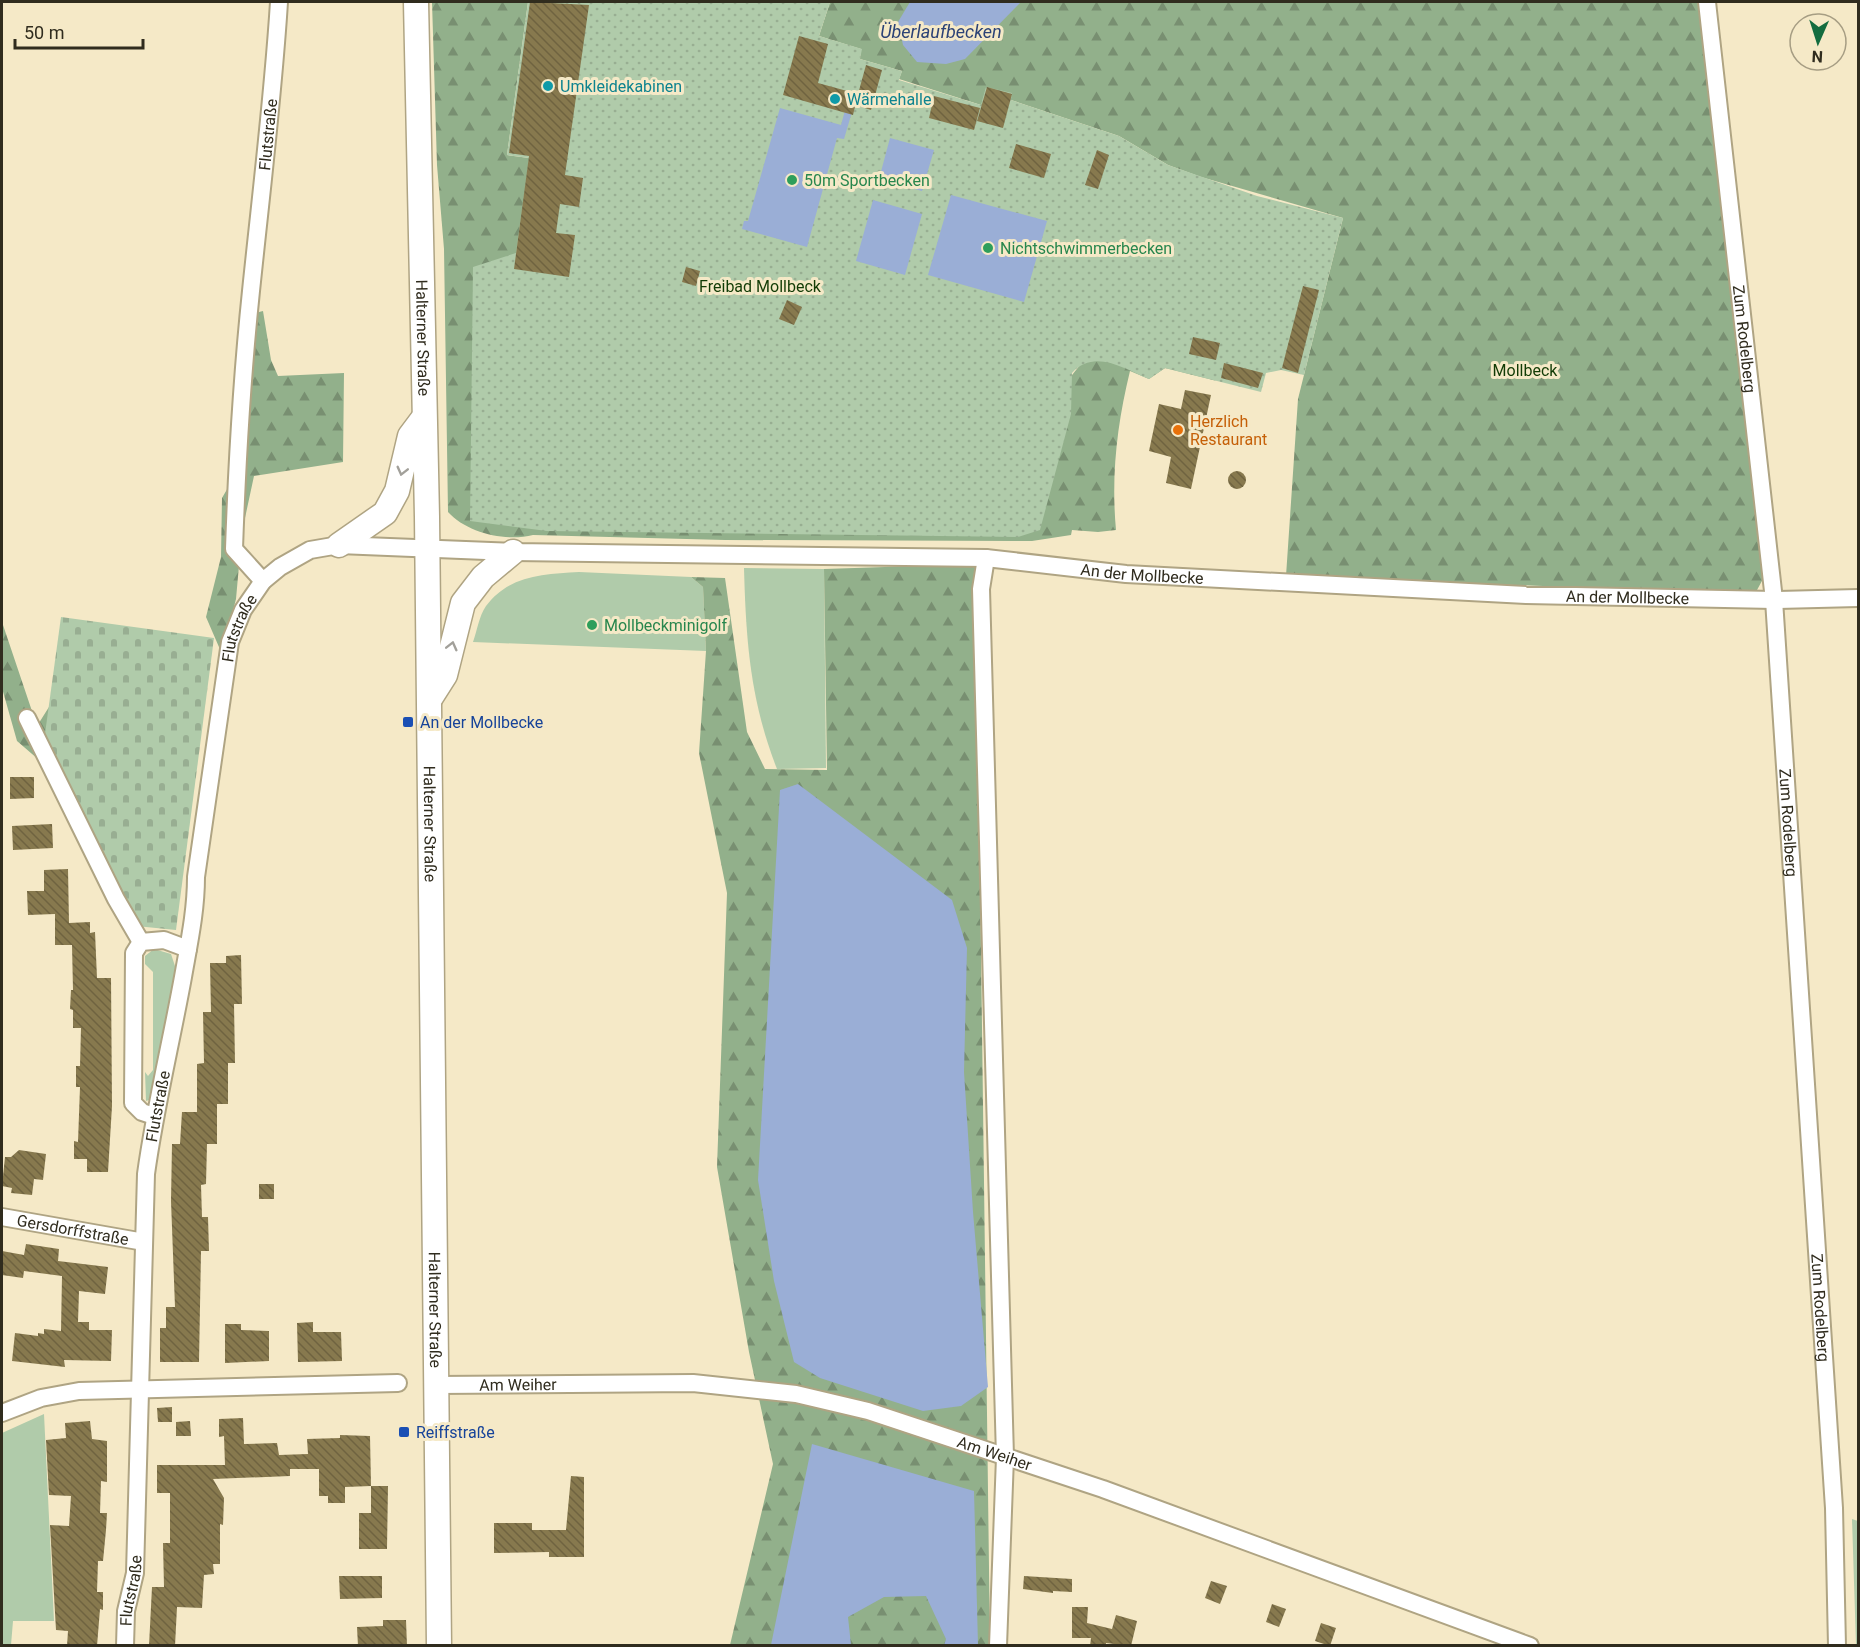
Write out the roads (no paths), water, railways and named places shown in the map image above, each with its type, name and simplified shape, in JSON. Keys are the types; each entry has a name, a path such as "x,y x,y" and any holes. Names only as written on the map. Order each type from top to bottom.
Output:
{"main road":[{"name":"Halterner Straße","path":"416,2 447,1385 439,1646"},
{"path":"339,544 386,513 397,491 411,436 424,418"},
{"path":"430,699 445,675 463,603 483,576 513,552"}],"street":[{"name":"Flutstraße","path":"263,581 234,549 251,293 274,84 279,2"},
{"name":"Zum Rodelberg","path":"1707,2 1774,600 1834,1508 1837,1646"},
{"name":"Flutstraße","path":"125,1646 126,1611 135,1573 146,1174 154,1116 196,908 196,877 230,642 243,610 263,581 280,567 310,550 339,544 427,549"},
{"name":"An der Mollbecke","path":"427,549 986,558 1126,574 1526,594 1774,600 1858,598"},
{"path":"986,558 981,589 1005,1457 998,1646"},
{"path":"27,718 116,899 141,942"},
{"path":"141,942 164,940 188,949"},
{"path":"141,942 135,953 134,1103 142,1112 154,1116"},
{"name":"Gersdorffstraße","path":"2,1217 144,1242"},
{"path":"2,1413 41,1398 79,1391 398,1383"},
{"name":"Am Weiher","path":"447,1385 693,1383 796,1394 868,1410 1103,1489 1530,1646"}],"water":[{"name":"Überlaufbecken","path":"910,2 1021,2 965,59 946,64 917,62 903,45 898,22"},
{"name":"50m Sportbecken","path":"847,103 854,105 844,139 837,138 807,247 742,229 744,221 748,221 780,108 841,125"},
{"path":"890,138 934,150 922,191 879,179"},
{"name":"Nichtschwimmerbecken","path":"951,195 1047,221 1024,302 928,275"},
{"path":"873,200 922,214 905,275 856,261"},
{"path":"798,784 952,900 967,948 964,1072 988,1387 961,1406 923,1411 820,1378 794,1362 774,1281 758,1180 780,790"},
{"path":"812,1444 974,1491 978,1645 944,1645 946,1639 926,1596 884,1597 848,1617 851,1645 771,1645"}],"place":[{"name":"Umkleidekabinen","path":"548,86"},
{"name":"Wärmehalle","path":"835,99"},
{"name":"50m Sportbecken","path":"792,180"},
{"name":"Nichtschwimmerbecken","path":"988,248"},
{"name":"Herzlich Restaurant","path":"1178,430"},
{"name":"Mollbeckminigolf","path":"592,625"},
{"name":"An der Mollbecke","path":"408,722"},
{"name":"Reiffstraße","path":"404,1432"}],"park label":[{"name":"Freibad Mollbeck","path":"760,286"},
{"name":"Mollbeck","path":"1525,370"}]}
